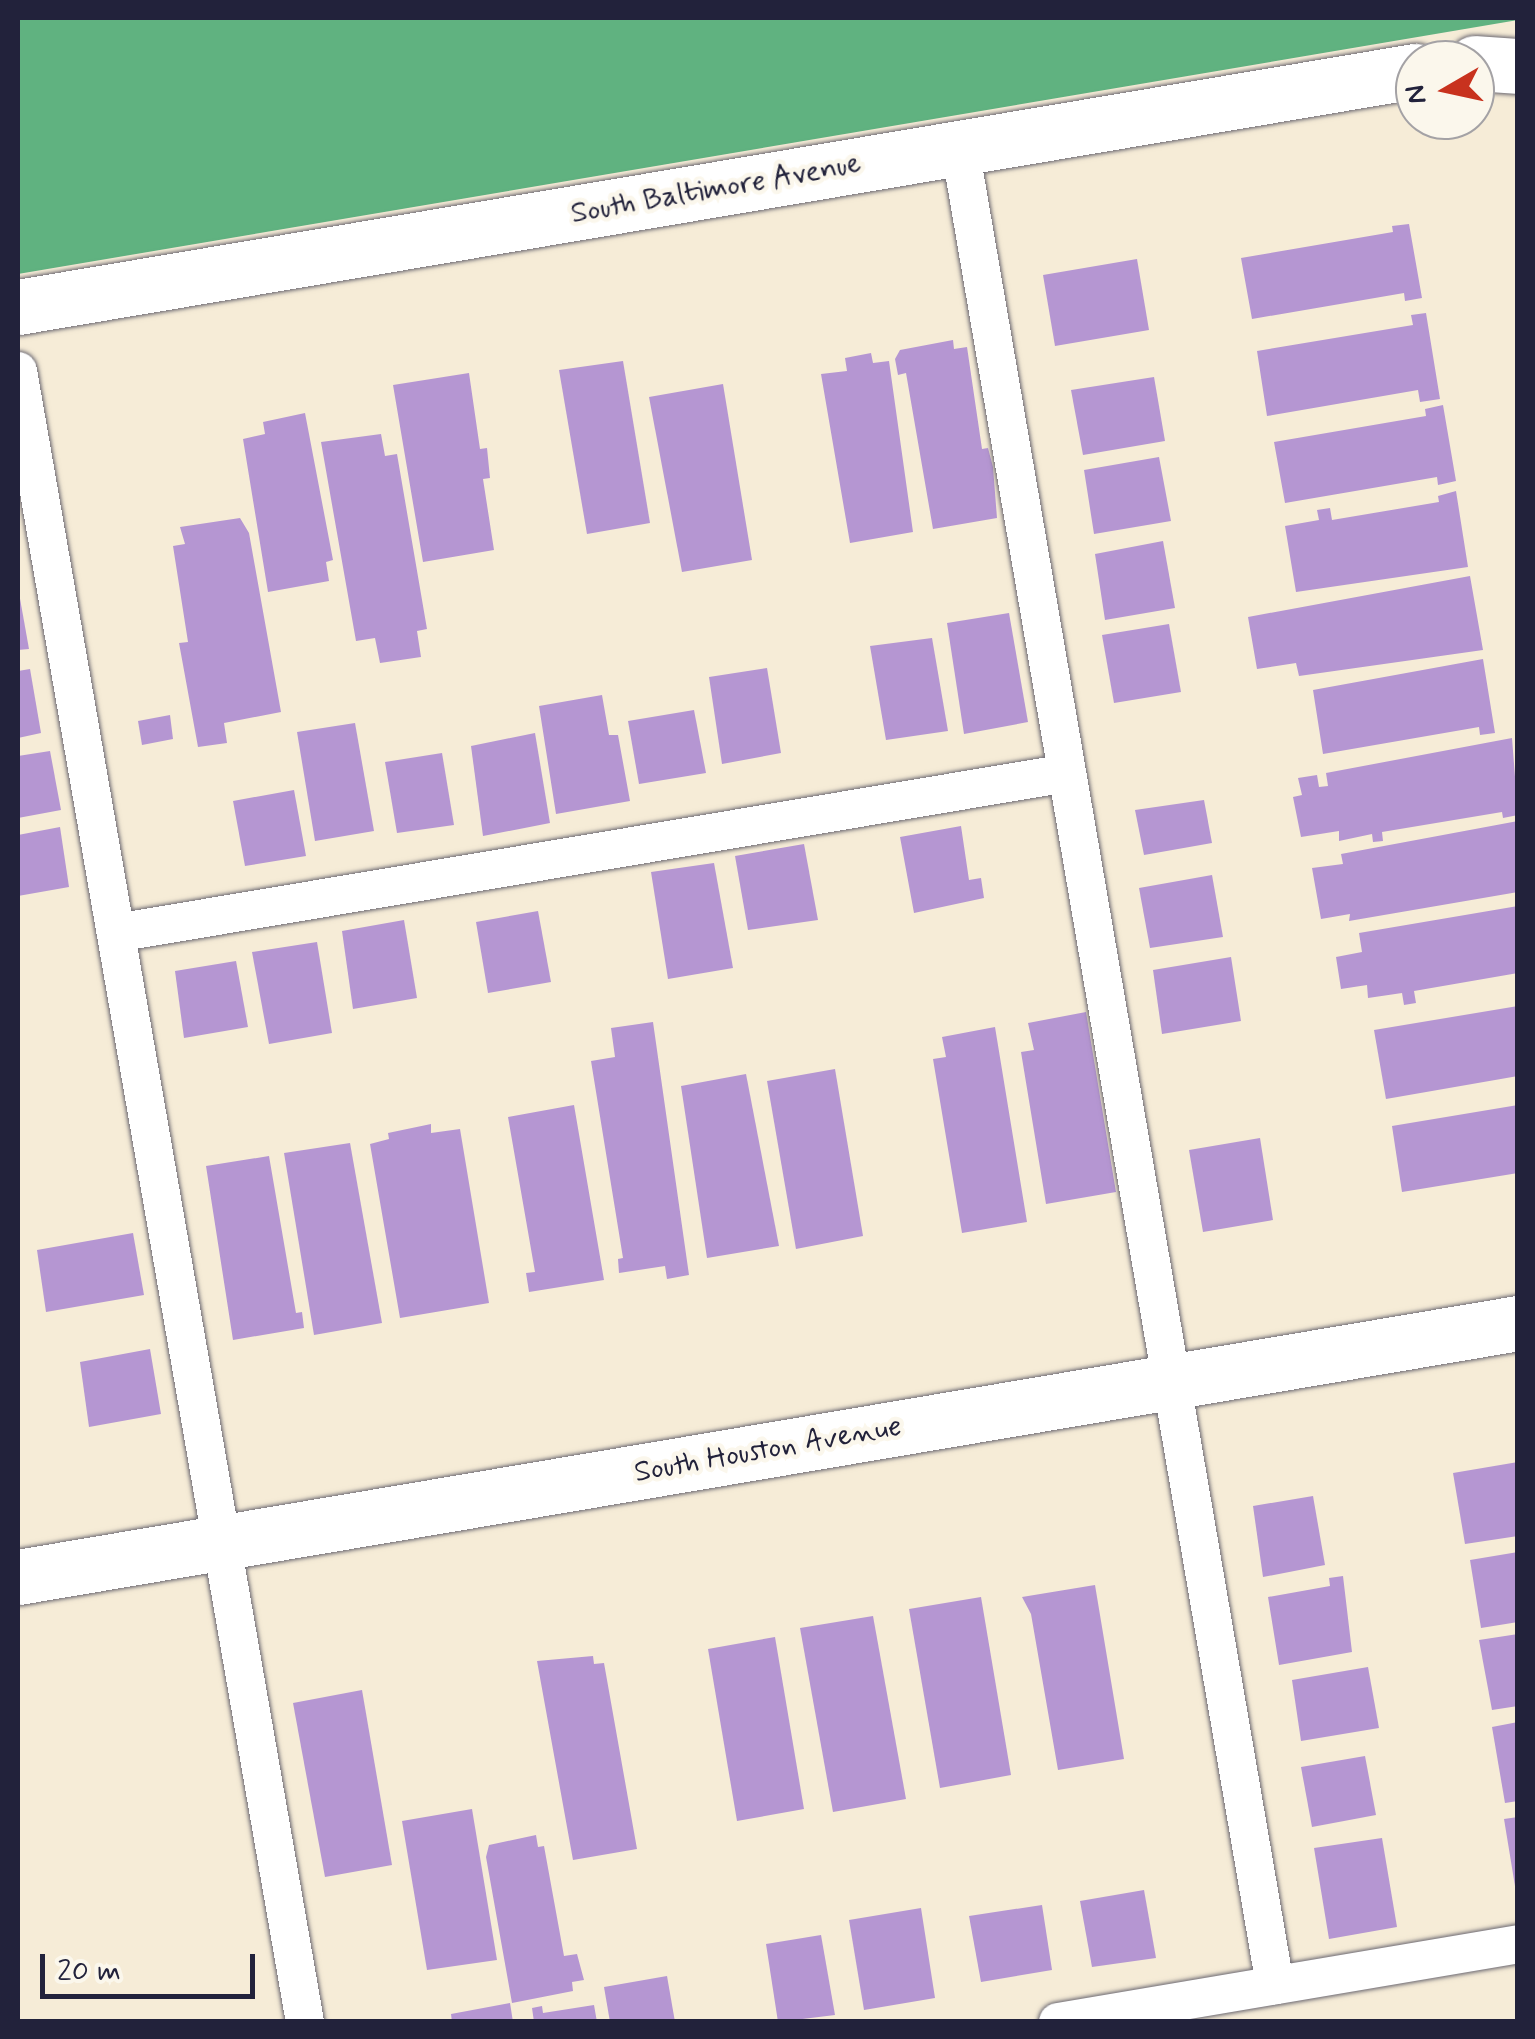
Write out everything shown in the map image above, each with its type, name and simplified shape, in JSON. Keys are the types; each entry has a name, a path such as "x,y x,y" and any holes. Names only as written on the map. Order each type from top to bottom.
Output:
{"street":[{"name":"South Baltimore Avenue","path":"18,306 1395,74"},
{"name":"South Houston Avenue","path":"18,1576 1518,1323"}],"lane":[{"path":"960,148 1275,1985"},
{"path":"18,371 305,2022"},
{"path":"116,933 1068,772"},
{"path":"1058,2022 1518,1944"}],"green space":[{"path":"18,18 1518,20 1395,40 18,274"}],"building":[{"path":"1409,224 1422,298 1405,301 1404,293 1252,319 1241,258 1393,232 1392,226"},
{"path":"1137,259 1149,330 1055,346 1043,275"},
{"path":"1426,313 1440,399 1420,402 1418,390 1267,416 1257,351 1413,325 1411,315"},
{"path":"953,340 954,349 967,347 982,449 988,448 993,467 997,518 933,529 906,373 898,375 895,359 900,350"},
{"path":"871,353 873,363 889,361 913,532 850,543 821,374 847,371 845,358"},
{"path":"623,361 650,523 587,534 559,370"},
{"path":"469,373 480,449 487,448 490,478 483,479 494,550 423,562 393,385"},
{"path":"1154,377 1165,441 1083,455 1071,390"},
{"path":"723,384 752,560 682,572 649,397"},
{"path":"1443,405 1456,481 1438,485 1437,477 1285,503 1274,442 1426,416 1425,409"},
{"path":"305,413 333,560 326,562 329,581 268,592 243,439 265,434 263,422"},
{"path":"381,434 385,456 397,454 427,629 417,631 421,657 380,663 375,638 356,641 321,442"},
{"path":"1159,457 1171,521 1094,534 1084,470"},
{"path":"1456,491 1468,567 1296,592 1285,526 1319,520 1317,510 1330,508 1332,520 1439,502 1438,496"},
{"path":"240,518 249,533 281,712 224,723 227,743 198,747 179,643 188,642 173,546 185,544 180,527"},
{"path":"1163,541 1175,608 1105,620 1095,554"},
{"path":"1470,576 1483,650 1299,676 1296,663 1257,669 1248,617"},
{"path":"18,594 29,649 18,650"},
{"path":"1009,613 1028,722 964,734 947,623"},
{"path":"1169,624 1181,692 1114,703 1102,635"},
{"path":"932,638 948,731 886,740 870,646"},
{"path":"1483,659 1495,733 1480,735 1479,727 1323,754 1313,690"},
{"path":"767,668 781,753 722,764 709,677"},
{"path":"30,669 41,733 18,738 18,671"},
{"path":"602,695 609,735 618,735 630,801 556,814 539,706"},
{"path":"694,710 706,773 639,784 628,721"},
{"path":"170,715 173,739 142,745 138,721"},
{"path":"355,723 374,831 315,841 297,732"},
{"path":"535,733 550,823 483,836 471,746"},
{"path":"1512,738 1518,815 1503,818 1502,812 1382,832 1383,841 1373,842 1372,834 1339,841 1339,831 1301,837 1293,797 1302,795 1298,778 1317,775 1319,787 1328,786 1326,773"},
{"path":"50,751 61,810 18,818 18,756"},
{"path":"442,753 454,825 397,833 385,762"},
{"path":"294,790 306,856 245,866 233,801"},
{"path":"1204,800 1212,843 1144,855 1135,810"},
{"path":"1518,821 1518,892 1349,921 1350,914 1321,919 1312,868 1343,864 1341,854"},
{"path":"961,826 969,880 981,878 984,898 914,913 900,837"},
{"path":"60,827 69,887 18,896 18,835"},
{"path":"804,844 818,920 748,930 735,856"},
{"path":"714,863 733,968 668,979 651,872"},
{"path":"1212,875 1223,937 1150,948 1139,888"},
{"path":"1518,906 1518,973 1414,991 1416,1003 1404,1005 1402,993 1368,998 1367,985 1341,989 1336,957 1362,952 1359,933"},
{"path":"538,911 551,982 488,993 476,922"},
{"path":"404,920 417,998 353,1009 342,931"},
{"path":"317,942 332,1033 269,1044 252,952"},
{"path":"1231,957 1241,1021 1162,1034 1153,970"},
{"path":"236,961 248,1027 184,1038 175,971"},
{"path":"1518,1006 1518,1076 1386,1099 1374,1030"},
{"path":"1086,1012 1116,1192 1046,1204 1021,1052 1034,1050 1028,1023"},
{"path":"653,1022 689,1275 667,1279 665,1266 619,1273 618,1259 623,1258 591,1061 615,1057 611,1028"},
{"path":"995,1027 1027,1222 962,1233 933,1059 946,1057 942,1037"},
{"path":"835,1069 863,1236 796,1249 767,1081"},
{"path":"746,1074 779,1246 707,1258 681,1086"},
{"path":"574,1105 604,1280 529,1292 526,1273 535,1272 508,1117"},
{"path":"1518,1105 1518,1173 1402,1192 1392,1126"},
{"path":"431,1124 431,1133 460,1129 489,1303 400,1318 370,1144 389,1139 388,1133"},
{"path":"1260,1138 1273,1220 1203,1232 1189,1150"},
{"path":"350,1143 382,1323 314,1335 284,1153"},
{"path":"269,1156 296,1313 302,1312 304,1328 233,1340 206,1166"},
{"path":"133,1233 144,1295 46,1312 37,1250"},
{"path":"150,1349 161,1414 89,1427 80,1362"},
{"path":"1518,1462 1518,1536 1465,1544 1453,1473"},
{"path":"1313,1496 1325,1565 1263,1577 1253,1506"},
{"path":"1518,1552 1518,1622 1481,1628 1470,1560"},
{"path":"1343,1576 1352,1652 1279,1665 1268,1597 1330,1586 1329,1578"},
{"path":"1095,1585 1124,1759 1058,1770 1031,1614 1022,1597"},
{"path":"981,1597 1011,1775 940,1788 909,1609"},
{"path":"873,1616 906,1799 833,1812 800,1628"},
{"path":"1518,1634 1518,1706 1492,1710 1479,1640"},
{"path":"775,1637 804,1809 737,1821 708,1649"},
{"path":"593,1656 594,1664 604,1663 637,1849 573,1860 537,1661"},
{"path":"1368,1667 1379,1728 1301,1741 1292,1680"},
{"path":"362,1690 392,1865 325,1877 293,1703"},
{"path":"1518,1722 1518,1801 1505,1803 1492,1727"},
{"path":"1365,1756 1376,1815 1312,1827 1301,1767"},
{"path":"472,1809 497,1960 427,1970 402,1821"},
{"path":"1518,1817 1518,1886 1515,1886 1504,1819"},
{"path":"536,1835 538,1847 544,1846 564,1956 577,1954 584,1980 572,1982 573,1991 512,2003 486,1857 489,1845"},
{"path":"1382,1838 1397,1927 1329,1939 1314,1848"},
{"path":"1144,1890 1156,1958 1092,1967 1080,1901"},
{"path":"1042,1905 1052,1970 981,1982 969,1916"},
{"path":"921,1908 935,1998 864,2010 849,1920"},
{"path":"821,1935 835,2015 778,2022 766,1944"},
{"path":"667,1976 675,2022 610,2022 604,1987"},
{"path":"510,2003 513,2022 452,2022 451,2014"},
{"path":"594,2005 597,2022 534,2022 532,2008 542,2006 543,2013"}]}
